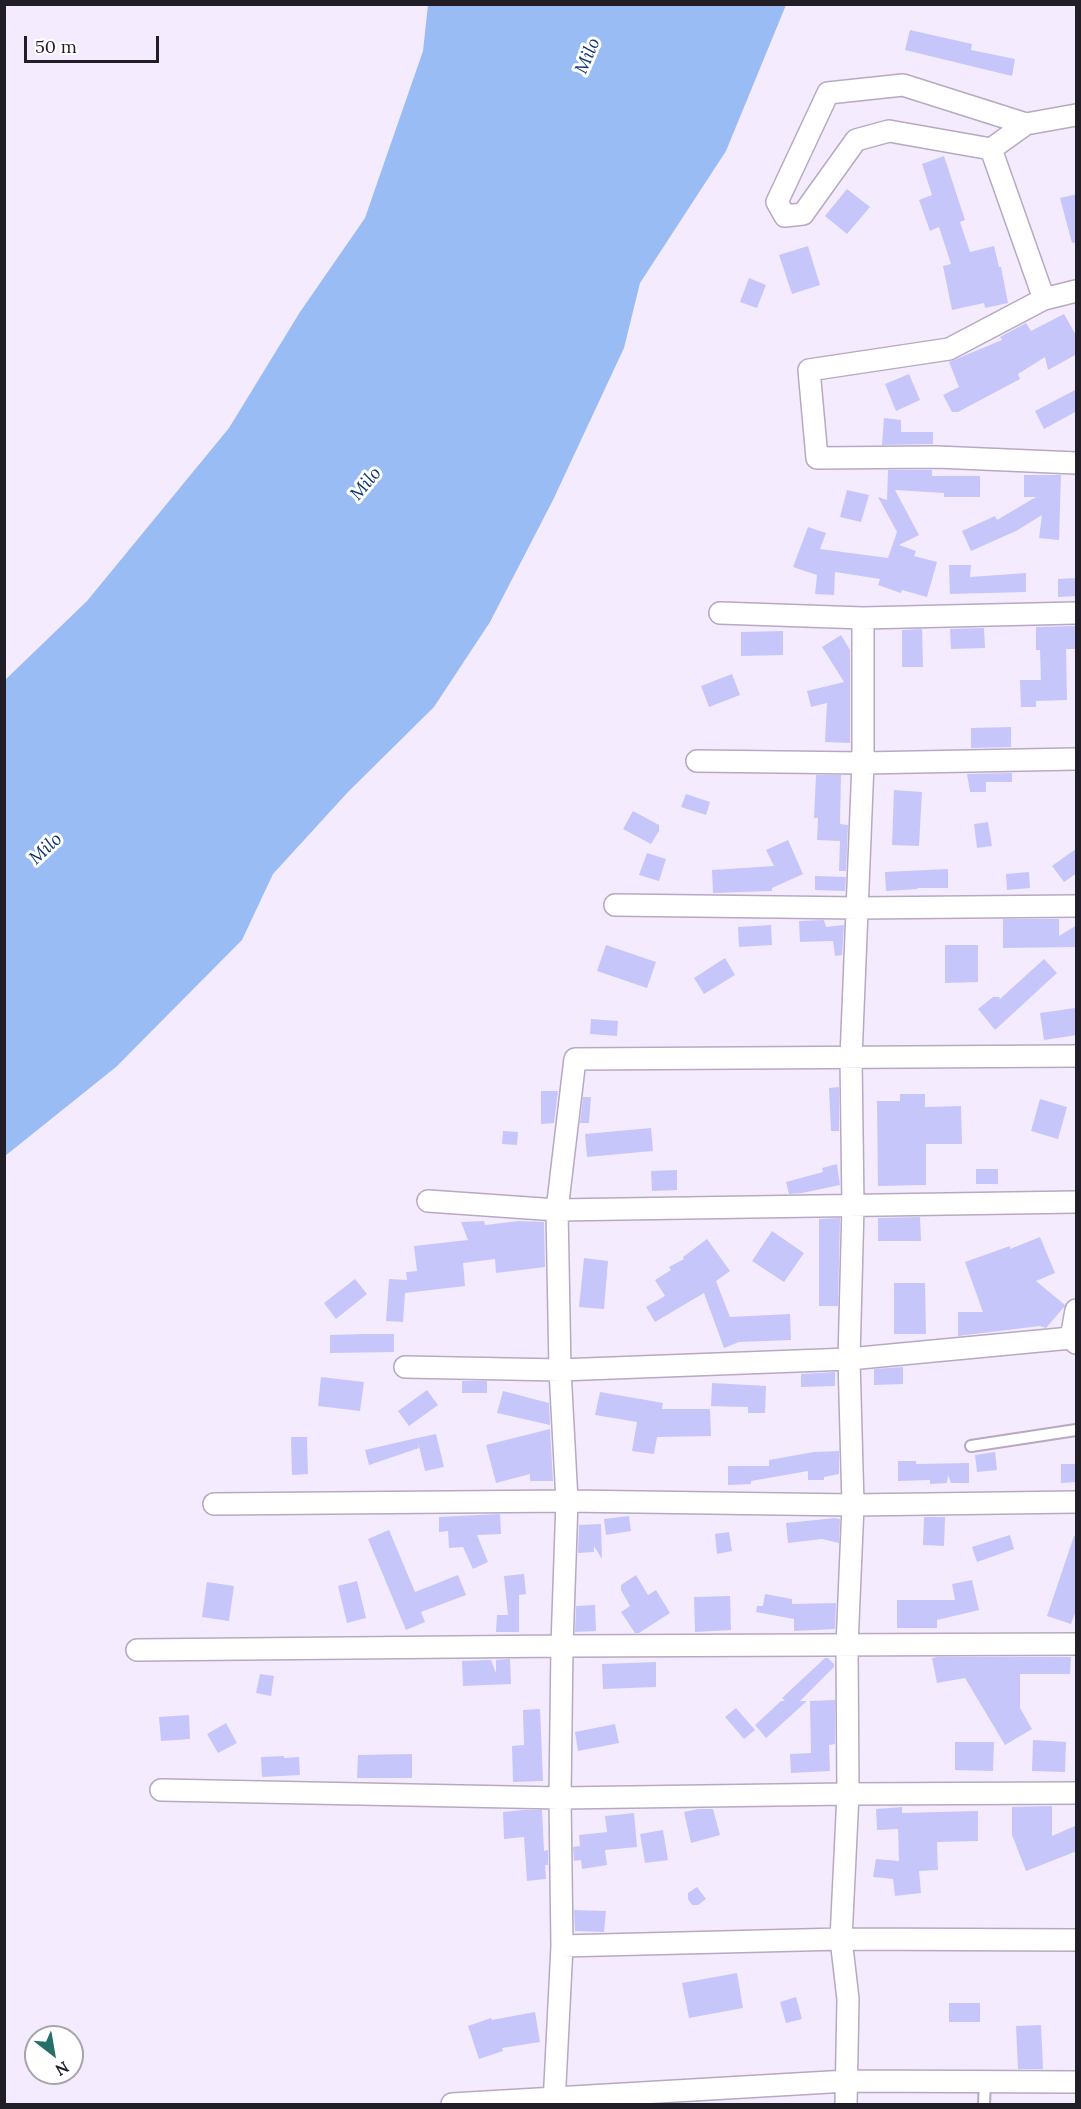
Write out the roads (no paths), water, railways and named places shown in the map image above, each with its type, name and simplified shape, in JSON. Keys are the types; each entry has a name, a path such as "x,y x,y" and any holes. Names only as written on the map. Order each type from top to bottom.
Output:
{"street":[{"path":"1026,124 903,85 828,93 777,202 786,216 803,214 856,140 889,131 991,149 1026,124 1077,115"},
{"path":"991,149 1044,299"},
{"path":"1077,291 1044,299 949,349 809,370 817,458 937,457 1077,463"},
{"path":"720,613 863,618 1077,613"},
{"path":"846,2104 848,1999 841,1939 848,1794 847,1646 853,1505 849,1359 853,1206 851,1058 863,763 863,618"},
{"path":"697,761 863,763 1077,759"},
{"path":"615,905 858,908 1077,906"},
{"path":"554,2101 562,1946 560,1798 567,1501 560,1370 557,1210 575,1059 1077,1056"},
{"path":"428,1201 557,1210 1077,1202"},
{"path":"405,1367 560,1370 849,1359 1074,1340 1077,1310"},
{"path":"214,1504 567,1501 853,1505 1077,1502"},
{"path":"137,1650 1077,1644"},
{"path":"161,1790 560,1798 1077,1793"},
{"path":"562,1946 841,1939 1077,1940"},
{"path":"452,2104 554,2101 846,2081 1077,2082"}],"lane":[{"path":"971,1446 1077,1430"},
{"path":"984,2104 985,2081"}],"water":[{"name":"Milo","path":"428,5 786,5 726,151 640,283 624,348 553,500 490,622 434,707 348,792 273,874 242,940 116,1067 5,1156 5,680 87,601 229,428 300,312 365,218 423,51"}]}
